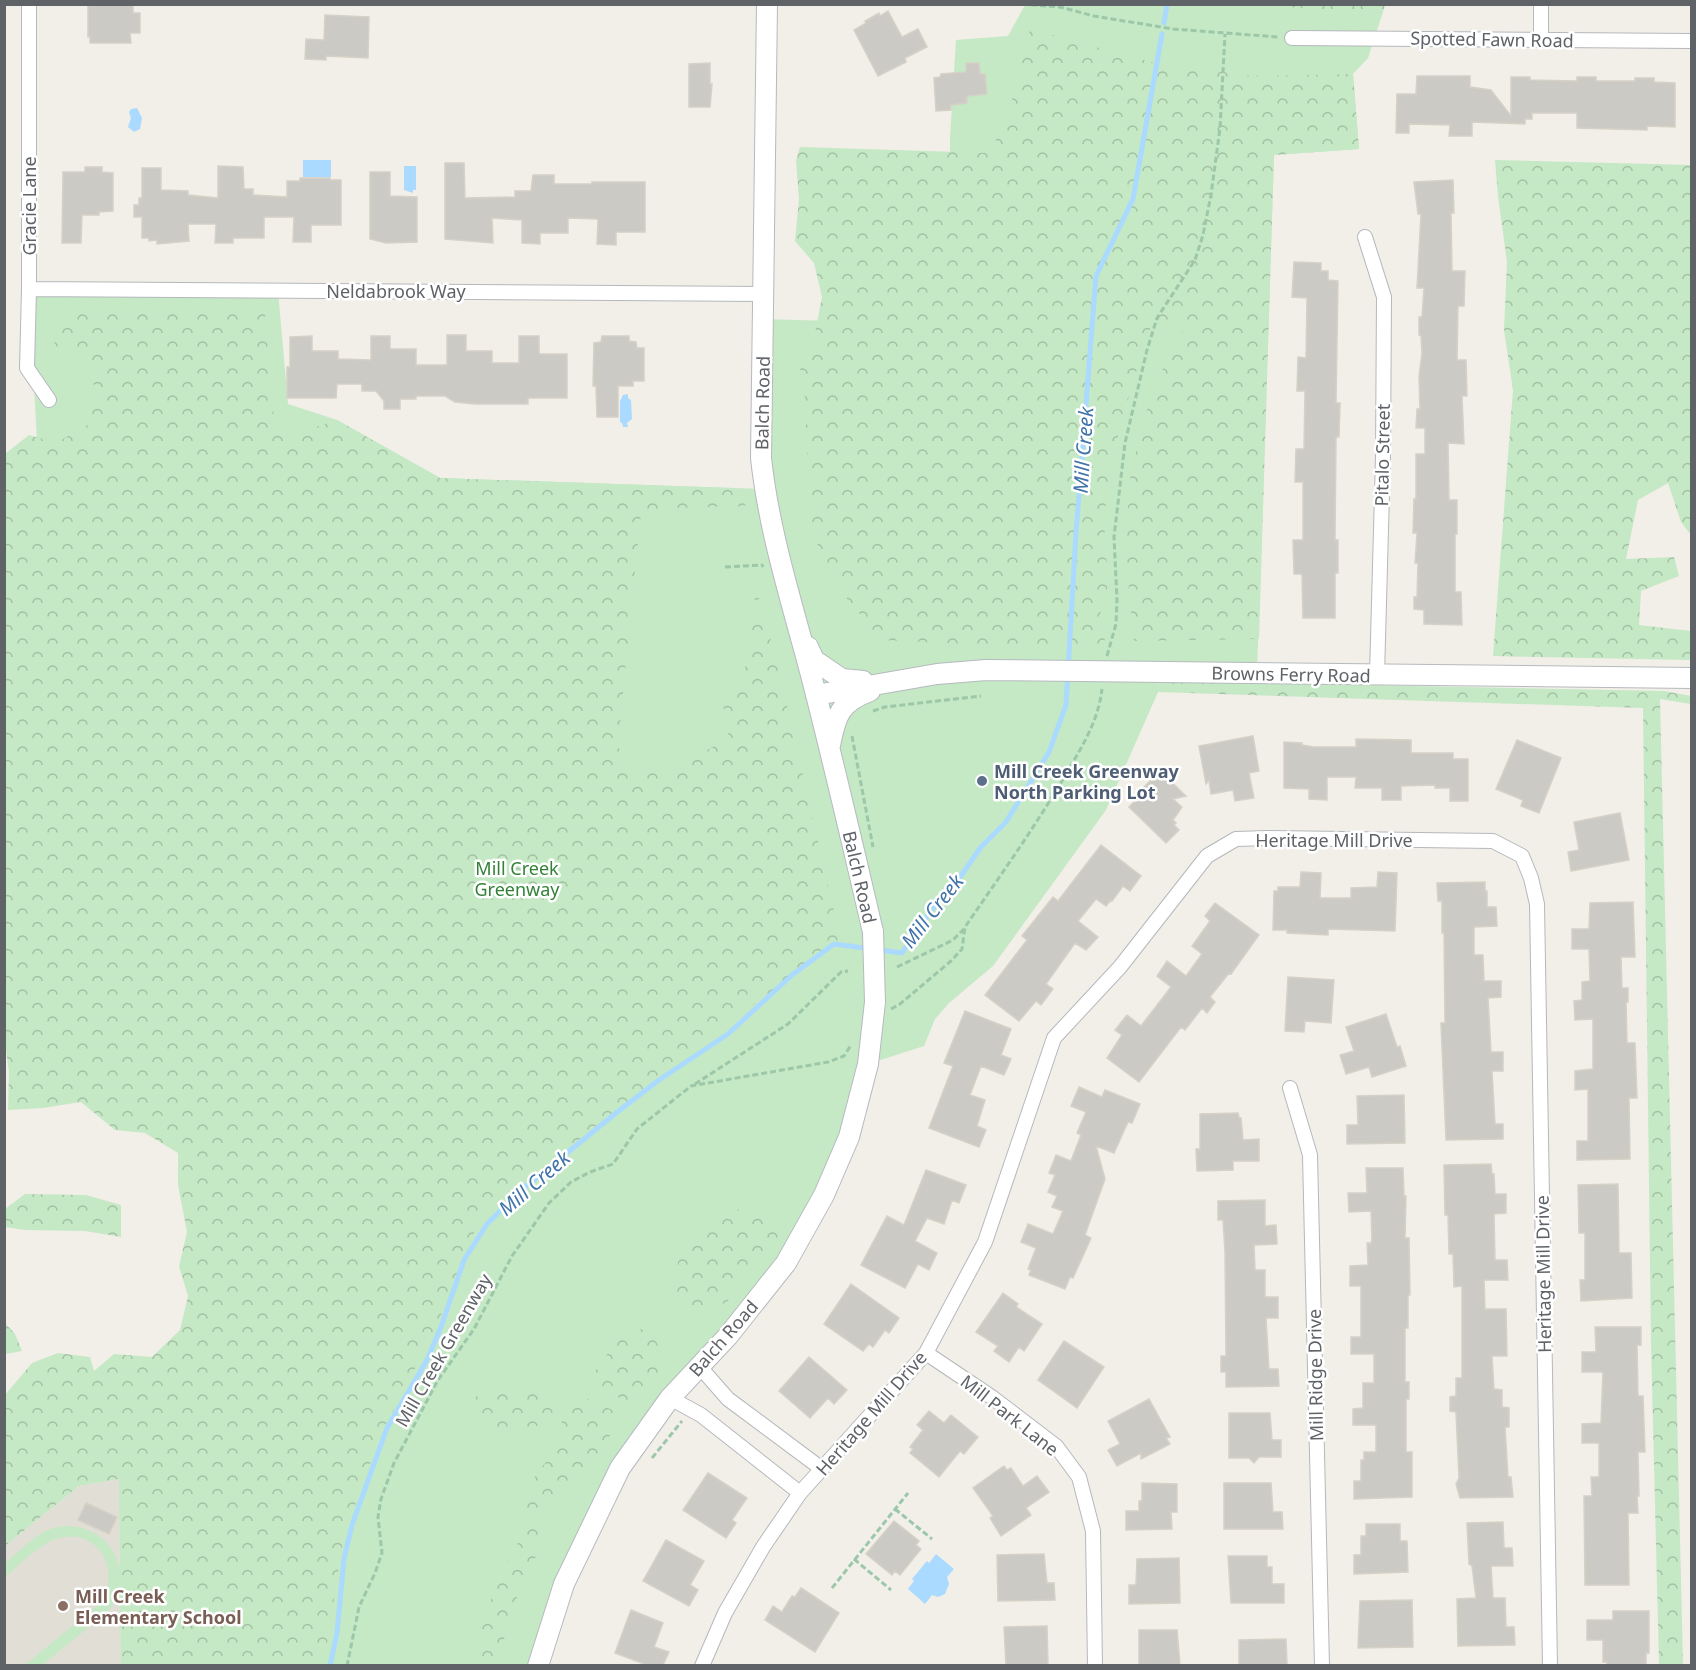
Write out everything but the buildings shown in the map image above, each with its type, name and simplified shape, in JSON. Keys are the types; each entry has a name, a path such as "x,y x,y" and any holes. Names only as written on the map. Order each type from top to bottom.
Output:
{"street":[{"name":"Gracie Lane","path":"29,4 27,368 48,400"},
{"name":"Balch Road","path":"538,1665 564,1584 620,1468 670,1398 728,1336 786,1263 824,1196 849,1137 882,1006 873,932 764,489 762,468 767,4"},
{"path":"1540,4 1541,40"},
{"name":"Spotted Fawn Road","path":"1292,38 1692,41"},
{"name":"Pitalo Street","path":"1365,237 1384,297 1383,457 1377,675"},
{"name":"Neldabrook Way","path":"29,289 764,294"},
{"name":"Browns Ferry Road","path":"799,630 814,660 842,679 892,683"},
{"name":"Browns Ferry Road","path":"816,695 938,674 986,670 1692,678"},
{"name":"Browns Ferry Road","path":"829,750 835,723 842,708 856,696 892,683"},
{"name":"Heritage Mill Drive","path":"702,1665 725,1613 764,1547 800,1493 926,1353 985,1242 1053,1038 1119,967 1207,855 1236,840 1493,841 1521,856 1531,878 1537,904 1551,1665"},
{"name":"Mill Ridge Drive","path":"1290,1088 1310,1155 1322,1665"},
{"name":"Mill Park Lane","path":"926,1353 1056,1446 1079,1477 1093,1531 1095,1665"},
{"path":"699,1366 728,1399 822,1469"},
{"path":"670,1398 701,1415 800,1493"}],"path":[{"path":"1022,4 1060,7 1094,16 1164,28 1292,38"},
{"path":"897,967 953,940 965,927 1044,811 1097,717 1099,672 1116,624 1118,600 1114,537 1125,443 1157,318 1195,260 1203,235 1220,128 1225,34"},
{"path":"725,567 762,565 765,577"},
{"path":"865,713 885,707 981,696"},
{"path":"852,734 873,847"},
{"path":"882,1006 900,1004 951,962 962,949 965,927"},
{"name":"Mill Creek Greenway","path":"347,1665 359,1607 382,1552 378,1516 381,1499 394,1463 438,1380 474,1329 512,1256 549,1203 571,1182 613,1164 637,1128 691,1086 788,1024 841,972 848,971"},
{"name":"Mill Creek Greenway","path":"691,1086 828,1062 844,1056 852,1043"},
{"path":"647,1464 684,1418"},
{"path":"832,1588 908,1493"},
{"path":"895,1509 932,1539"},
{"path":"854,1559 891,1590"}],"shaded area":[{"name":"Mill Creek Elementary School","path":"119,1479 121,1665 5,1666 5,1546 79,1486"}],"green space":[{"name":"Mill Creek Greenway","path":"1264,4 1382,15 1368,58 1353,74 1359,149 1274,155 1257,674 1162,673 1158,692 1106,810 993,966 949,1003 935,1019 924,1046 868,1064 849,1137 786,1263 620,1468 538,1665 121,1665 120,1586 113,1605 106,1613 42,1665 25,1665 100,1603 109,1580 108,1568 97,1548 77,1537 63,1537 47,1543 5,1577 5,1563 42,1533 71,1526 99,1536 113,1551 120,1568 119,1479 211,1417 196,1114 38,461 29,289 278,291 288,404 337,420 440,478 764,489 763,319 902,323 950,243 950,138 956,40 1008,36 1025,5"},
{"path":"1265,5 1385,5 1382,15"},
{"path":"1030,29 1151,62 1251,76 1353,74 1359,149 1274,155 1259,639 1134,641 1125,550 1130,479 1143,420 1162,371 1184,329 1153,320 1111,462 1104,519 1108,585 1098,622 1109,651 881,640 826,573 813,529 809,498 805,399 799,361 814,338 822,297 814,263 795,241 799,199 796,161 800,147 990,153 1009,111"},
{"path":"1495,160 1691,165 1691,535 1681,522 1668,483 1638,500 1626,559 1674,557 1679,576 1641,591 1639,625 1691,631 1691,660 1493,656 1513,390 1504,330 1507,262"},
{"path":"114,310 265,314 274,418 294,434 337,420 440,478 732,488 746,506 670,508 641,513 618,744 625,772 657,771 692,758 726,740 733,721 721,705 740,686 747,660 756,589 777,662 840,938 563,1152 477,1225 436,1328 381,1434 343,1539 324,1665 121,1665 119,1479 79,1486 5,1546 5,1395 32,1363 58,1353 90,1357 94,1371 114,1354 152,1357 180,1330 188,1296 179,1266 187,1232 178,1185 178,1153 145,1133 115,1130 81,1102 43,1108 8,1110 9,1072 4,1034 5,454 29,435 56,443 89,424 97,394 86,363 54,345 61,316"},
{"path":"1160,681 1664,691 1691,696 1691,704 1660,699 1683,1665 1659,1665 1651,1344 1643,708 1158,692"},
{"path":"25,1194 86,1195 121,1205 121,1237 85,1231 25,1230 5,1227 5,1209"},
{"path":"735,1209 768,1215 779,1238 729,1300 700,1318 679,1309 673,1284 680,1254"},
{"path":"5,1323 15,1334 22,1351 5,1354"},
{"path":"641,1329 652,1334 662,1353 660,1380 635,1406 598,1387 592,1376 619,1337"},
{"path":"511,1387 550,1394 555,1410 537,1426 503,1434 470,1419 476,1396"},
{"path":"584,1397 612,1410 618,1424 590,1464 557,1504 527,1510 525,1502 536,1474 556,1450 563,1416"},
{"path":"536,1518 549,1530 519,1591 496,1665 478,1665 481,1655 480,1625 511,1553"}],"water":[{"path":"137,108 142,118 140,129 134,132 128,127 131,118 129,112"},
{"path":"303,160 331,160 331,177 303,177"},
{"path":"404,166 416,166 416,190 413,190 413,193 404,190"},
{"path":"628,394 631,400 632,419 627,423 628,427 623,427 620,422 620,401 623,395"},
{"path":"936,1554 954,1569 947,1577 949,1584 945,1594 938,1597 932,1595 925,1604 908,1589 914,1581 912,1579"}],"waterway":[{"name":"Mill Creek","path":"1164,23 1167,4"},
{"name":"Mill Creek","path":"330,1666 337,1633 344,1559 352,1525 387,1428 427,1360 464,1260 487,1224 519,1192 616,1113 659,1080 728,1034 792,975 834,944 902,953 933,908 958,880 981,847 1006,822 1049,752 1066,705 1076,533 1096,276 1133,199 1162,34"}],"place":[{"name":"Mill Creek Greenway North Parking Lot","path":"982,781"},
{"name":"Mill Creek Elementary School","path":"63,1606"}]}
